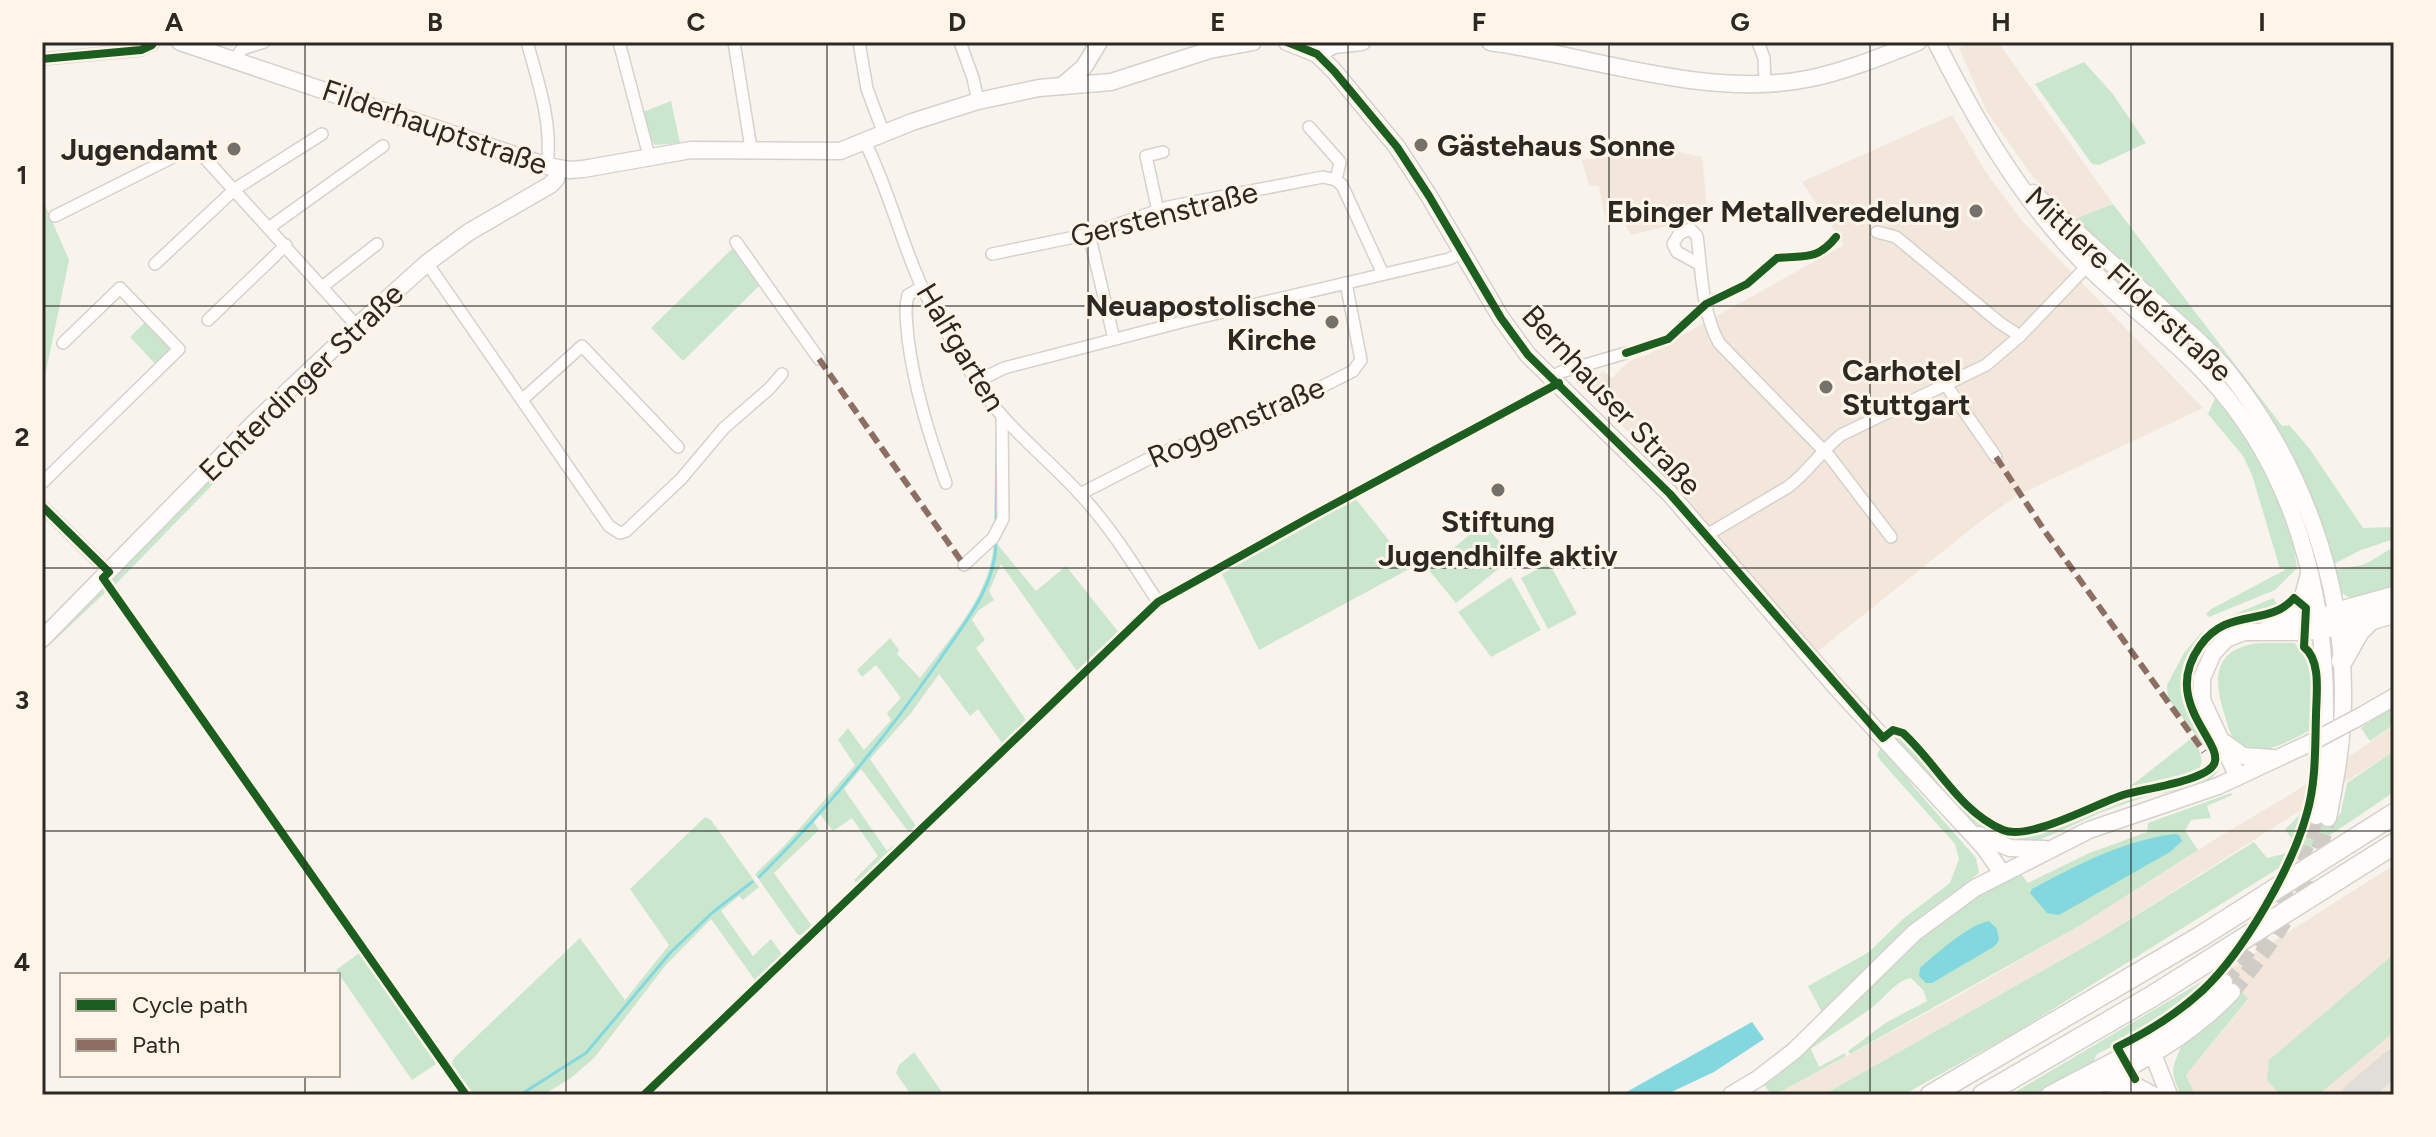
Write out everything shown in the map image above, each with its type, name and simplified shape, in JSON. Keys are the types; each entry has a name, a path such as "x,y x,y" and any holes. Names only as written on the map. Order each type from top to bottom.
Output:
{"highway":[{"path":"2329,622 2394,597"},
{"path":"2329,622 2371,619 2394,613"},
{"path":"2342,661 2356,635 2371,619"},
{"path":"1931,1095 2126,982 2385,819 2394,807"},
{"path":"1983,1095 2151,997 2394,844"}],"main road":[{"name":"Filderhauptstraße","path":"180,42 553,168 583,169 691,150 840,151 978,101 1062,86 1120,80 1210,50 1253,42"},
{"path":"1062,86 1084,67 1099,42"},
{"path":"1317,54 1334,45 1362,42"},
{"path":"1490,42 1543,46 1673,78 1765,83 1804,80 1828,74 1918,42"},
{"name":"Mittlere Filderstraße","path":"1936,42 1991,146 2038,211 2087,267 2176,344 2233,406 2258,442 2281,487 2329,622"},
{"name":"Bernhauser Straße","path":"1293,43 1317,54 1397,147 1528,355 1633,455 1836,687 1969,830 2002,873"},
{"path":"1084,67 1097,84"},
{"name":"Echterdinger Straße","path":"42,639 254,423 357,326 427,263 490,219 550,185 556,179 553,168"},
{"name":"Mittlere Filderstraße","path":"2013,175 2207,350 2228,371 2263,420 2312,520 2326,566 2329,622"},
{"path":"2265,631 2285,619 2302,600 2310,569"},
{"path":"2285,619 2329,622"},
{"path":"2238,777 2202,700 2201,685 2215,651 2228,637 2244,632 2329,622"},
{"path":"2329,622 2342,661 2341,739 2322,817 2329,622"},
{"path":"1731,1095 1794,1051 1922,926 1964,895 2097,827 2238,777 2308,744 2394,697"},
{"path":"2223,742 2246,757 2279,758"},
{"path":"1969,830 2010,848 2051,848"},
{"path":"2049,1095 2200,1022 2228,987"},
{"path":"2079,1095 2102,1083 2143,1052"},
{"path":"2143,1052 2154,1095"},
{"path":"2143,1052 2169,1095"},
{"path":"2102,1083 2136,1086 2154,1095"}],"street":[{"path":"42,59 141,50 154,42"},
{"path":"235,59 242,49 264,42"},
{"path":"527,42 547,125 553,168"},
{"path":"619,42 649,156"},
{"path":"734,42 749,151"},
{"path":"859,42 867,89 884,134"},
{"path":"960,42 978,101"},
{"path":"1758,42 1764,58 1765,83"},
{"path":"1309,127 1340,162 1336,180 1342,185 1383,274"},
{"path":"155,264 235,189 322,134"},
{"name":"Halfgarten","path":"865,142 879,170 892,214 922,287 976,382 1002,418 1080,494 1118,542 1158,602"},
{"path":"270,227 383,146"},
{"path":"55,216 183,152 196,152 235,189 357,326"},
{"path":"1158,211 1146,156 1163,152"},
{"name":"Gerstenstraße","path":"992,254 1089,234 1158,211 1323,177 1336,180"},
{"path":"1877,232 1896,237 2020,336"},
{"path":"1089,234 1114,339"},
{"path":"736,242 819,359"},
{"path":"322,287 377,244"},
{"path":"208,320 286,245"},
{"path":"976,382 1004,368 1449,259 1461,253"},
{"path":"1705,536 1788,487 1841,435 1986,365 2020,336 2100,253"},
{"path":"427,263 613,531 626,531 648,511 681,479 724,428 782,374"},
{"path":"1699,264 1711,327 1719,343 1823,450 1891,537"},
{"name":"Roggenstraße","path":"1080,494 1158,454 1264,416 1353,371 1361,360 1346,283"},
{"path":"922,287 908,295 905,308 921,411 946,483"},
{"path":"42,483 179,349 120,288 63,343"},
{"path":"523,399 582,346 678,447"},
{"path":"1552,377 1626,353"},
{"path":"1946,385 1996,457"},
{"path":"964,565 993,538 1003,519 1002,418"},
{"path":"42,506 109,572"}],"shaded area":[{"path":"1968,42 1998,42 2113,204 2077,218 2064,211 2033,177 1987,112 1959,48"},
{"path":"1952,115 1987,174 2022,221 2203,408 2018,495 1813,655 1636,439 1577,383 1603,371 1612,378 1629,361 1647,355 1844,245 1802,182"},
{"path":"1669,150 1702,157 1708,217 1682,219 1680,223 1631,235 1623,220 1606,224 1599,186 1589,186 1582,160"},
{"path":"2394,724 2394,751 2095,941 1823,1095 1775,1095 2079,926 2291,794"},
{"path":"2394,865 2394,1095 2186,1095 2189,1083 2186,1075 2248,1000 2225,972"}],"green space":[{"path":"2084,62 2112,93 2146,143 2099,165 2092,164 2035,84"},
{"path":"671,101 680,143 655,145 643,112"},
{"path":"42,198 69,260 42,391"},
{"path":"2113,204 2282,426 2289,425 2309,448 2363,528 2394,527 2394,539 2361,550 2332,565 2279,436 2086,233 2077,218"},
{"path":"736,245 762,283 683,361 651,328"},
{"path":"149,318 179,349 159,368 130,337"},
{"path":"2216,396 2244,435 2268,477 2287,521 2297,568 2275,590 2209,617 2206,614 2211,609 2285,570 2283,567 2280,569 2252,475 2243,456 2208,414"},
{"path":"255,432 260,436 113,587 110,581"},
{"path":"1355,498 1411,568 1259,650 1220,570"},
{"path":"1484,523 1512,558 1456,603 1428,569"},
{"path":"994,540 1036,591 1066,566 1120,634 1079,674 1001,564 989,591 994,600 979,610 972,620 985,640 976,648 1028,723 1004,746 978,709 970,716 939,674 911,713 870,759 918,829 911,835 861,769 844,789 887,851 894,845 897,849 858,886 854,880 878,856 852,818 833,831 820,814 814,822 819,830 774,873 814,929 808,935 798,935 755,874 784,846 855,765 838,740 848,728 864,750 891,720 887,713 901,698 876,665 862,677 857,670 890,638 899,650 897,654 920,678 957,630 978,596 992,559"},
{"path":"2394,547 2394,588 2352,599 2340,592 2334,571 2365,564"},
{"path":"1549,563 1577,614 1548,629 1521,578"},
{"path":"1511,577 1541,630 1491,657 1458,612"},
{"path":"104,587 108,590 42,652 42,645"},
{"path":"2273,598 2279,607 2239,615 2220,624 2199,643 2192,656 2185,683 2186,698 2192,718 2211,755 2168,699 2167,685 2184,653 2200,634 2221,620"},
{"path":"2260,643 2295,643 2306,657 2313,675 2313,729 2277,746 2255,750 2242,746 2231,734 2221,703 2218,678 2225,659 2233,651"},
{"path":"2394,706 2394,724 2370,741 2361,728"},
{"path":"1900,737 1969,810 1983,822 2012,835 2039,831 2132,795 2204,776 2213,769 2218,755 2221,763 2210,780 2201,785 2138,799 2021,844 1994,835 1962,813 1894,740"},
{"path":"2192,738 2202,761 2194,773 2123,792"},
{"path":"1880,749 1885,749 1976,858 1979,873 1902,933 1823,1014 1808,986 1869,952 1903,919 1950,883 1959,859 1955,844 1880,760 1877,755"},
{"path":"2394,751 2394,792 2317,844 2013,1034 1903,1095 1823,1095 2095,941 2254,842 2267,858 2291,852 2297,847 2285,829 2304,810 2312,818 2335,820 2341,812 2347,783"},
{"path":"2231,793 2207,806 2211,818 2191,820 2185,831 2198,850 2079,926 1850,1054 1848,1051 1887,1022 1927,1001 1923,990 1911,978 1905,980 1870,1009 1811,1049 1819,1067 1845,1053 1846,1056 1775,1095 1761,1081 1936,925 1978,897 2021,874 2028,883 2087,854 2147,832 2148,823"},
{"path":"705,817 711,820 759,887 743,900 739,896 721,911 753,956 771,939 784,957 757,983 711,919 665,966 595,1057 571,1078 543,1095 469,1095 454,1073 454,1058 580,938 625,1000 669,945 630,889"},
{"path":"362,951 435,1056 436,1064 412,1080 336,970"},
{"path":"2394,954 2394,1032 2318,1095 2280,1095 2267,1080 2269,1060"},
{"path":"2223,969 2248,999 2186,1075 2195,1095 2180,1095 2173,1070 2175,1061 2221,979 2215,978 2153,1026 2097,1054 2093,1063 2033,1095 2010,1095"},
{"path":"914,1052 944,1095 911,1095 896,1073 899,1065"}],"water":[{"path":"2175,834 2182,841 2170,852 2059,915 2047,913 2030,893 2032,889 2101,855 2138,842"},
{"path":"1989,921 1997,929 1999,940 1995,946 1932,983 1926,983 1919,976 1920,968 1943,948 1972,928"},
{"path":"1752,1022 1764,1039 1714,1072 1665,1095 1621,1095"}],"waterway":[{"path":"236,453 255,434"},
{"path":"996,523 997,435"},
{"path":"759,877 831,800 918,690 984,592 996,544"},
{"path":"520,1095 586,1053 671,952 713,912 752,882"}],"taxiway":[{"path":"2355,1095 2394,1062"}],"tunnel":[{"path":"2224,982 2279,904 2300,861 2316,816"},
{"path":"2232,992 2263,953 2290,911 2313,866 2328,818"}],"marked path":[{"path":"819,359 964,565"},
{"path":"1996,457 2044,530 2204,752"}],"cycle path":[{"path":"42,59 141,50 154,42"},
{"path":"1287,42 1317,54 1397,147 1501,318 1528,355 1670,494 1883,738 1893,730 1903,733 1961,799 1987,822 2003,830 2029,830 2123,795 2187,780 2209,770 2214,764 2215,755 2196,718 2187,685 2190,666 2200,646 2223,626 2272,613 2294,598 2306,608 2304,647 2310,653 2316,670 2317,689 2314,777 2300,835 2265,908 2219,973 2173,1015 2117,1047 2135,1079"},
{"path":"1626,353 1668,339 1706,304 1747,284 1777,258 1816,253 1836,237"},
{"path":"644,1095 1158,602 1559,383"},
{"path":"42,506 109,572 103,578 466,1095"}],"place":[{"name":"Gästehaus Sonne","path":"1421,145"},
{"name":"Jugendamt","path":"234,149"},
{"name":"Ebinger Metallveredelung","path":"1976,211"},
{"name":"Neuapostolische Kirche","path":"1332,322"},
{"name":"Carhotel Stuttgart","path":"1826,387"},
{"name":"Stiftung Jugendhilfe aktiv","path":"1498,490"}]}
